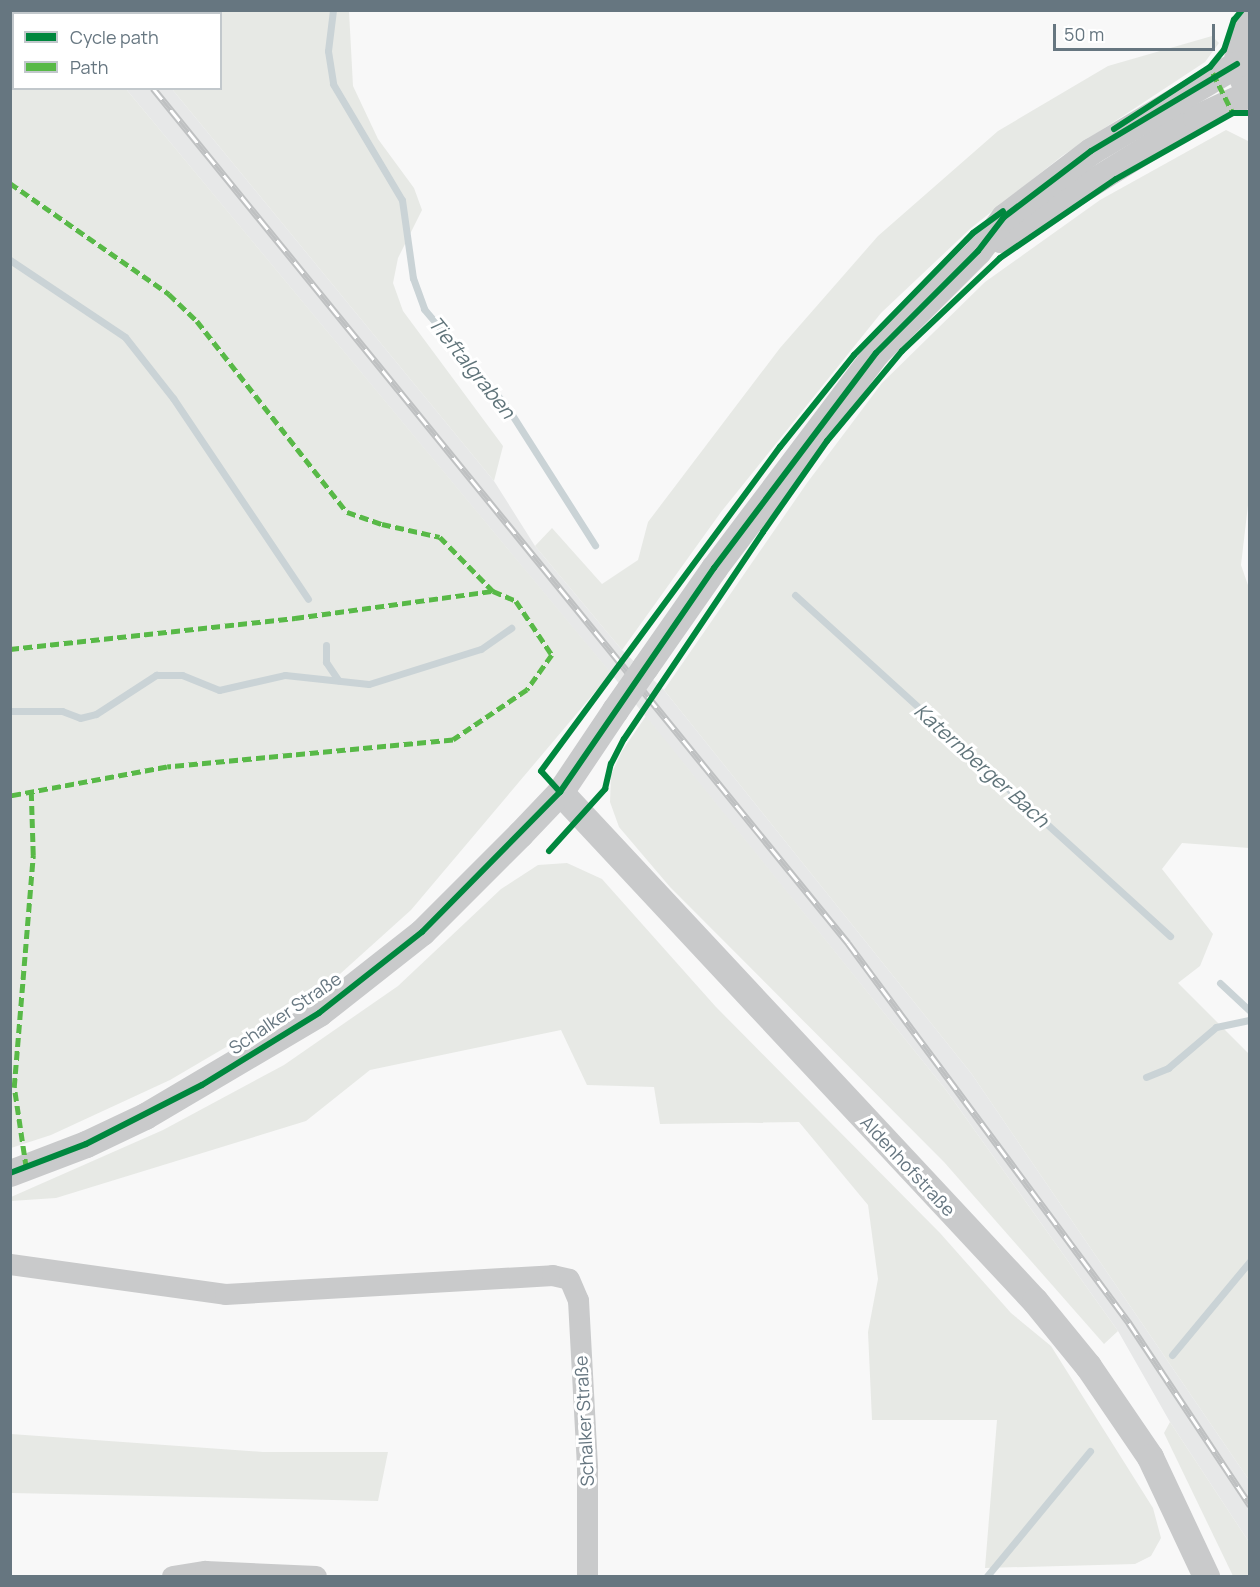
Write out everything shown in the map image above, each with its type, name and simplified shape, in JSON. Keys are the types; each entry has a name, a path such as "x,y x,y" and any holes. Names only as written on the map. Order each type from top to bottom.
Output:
{"street":[{"path":"978,251 1167,135 1250,92 1238,64 1238,45 1250,22"},
{"path":"978,251 1004,217 1092,151 1238,64"},
{"name":"Schalker Straße","path":"10,1173 86,1144 154,1111 319,1013 422,932 560,792 728,550 876,353 978,251"},
{"name":"Aldenhofstraße","path":"560,792 1035,1301 1088,1366 1150,1456 1203,1576"},
{"name":"Schalker Straße","path":"10,1264 225,1294 552,1275 569,1279 578,1300 589,1551 587,1576"},
{"path":"172,1576 205,1571 316,1576"}],"shaded area":[{"path":"10,11 64,12 12,12 12,90 127,90 611,673 411,910 320,992 170,1080 51,1135 11,1148"},
{"path":"108,11 349,11 353,86 378,139 414,188 422,210 398,258 393,283 403,311 503,446 494,481 173,90 222,90 222,12"},
{"path":"1212,36 1219,43 1205,62 1062,156 971,228 881,313 721,512 622,650 535,546 552,528 602,584 638,560 648,522 780,348 878,236 998,131 1108,66"},
{"path":"127,90 173,90 494,481 535,546 622,650 664,690 971,1073 1249,1480 1249,1542 1170,1422 1118,1331 946,1090 613,676"},
{"path":"1226,130 1250,142 1250,488 1241,565 1250,591 1249,848 1182,843 1162,869 1213,934 1200,966 1178,983 1249,1054 1249,1480 971,1073 664,690 807,483 882,383 985,282 1100,200"},
{"path":"646,716 946,1090 1118,1331 1104,1344 944,1162 670,887 619,827 610,802 611,775 622,751"},
{"path":"567,863 602,879 716,1007 940,1233 1011,1313 1051,1346 1153,1508 1161,1538 1151,1556 1135,1564 985,1568 997,1420 872,1420 868,1332 878,1279 868,1205 799,1122 660,1124 654,1087 587,1085 561,1030 370,1070 306,1121 56,1198 11,1201 11,1197 163,1130 284,1065 398,986 501,889 538,865"},
{"path":"1170,1422 1249,1542 1249,1576 1233,1576 1164,1433"},
{"path":"11,1434 263,1452 388,1452 378,1501 11,1493"}],"waterway":[{"name":"Tieftalgraben","path":"333,10 328,51 333,84 402,200 413,278 424,309 507,407 595,545"},
{"path":"10,260 125,337 173,398 308,599"},
{"name":"Katernberger Bach","path":"795,595 1170,936"},
{"name":"Katernberger Bach","path":"10,711 62,711 80,718 96,714 156,675 182,675 219,690 285,675 369,684 481,649 511,628"},
{"path":"326,645 326,662 338,680"},
{"name":"Katernberger Bach","path":"1220,983 1250,1011"},
{"path":"1146,1077 1168,1068 1216,1027 1250,1020"},
{"path":"1172,1355 1250,1261"},
{"path":"987,1576 1090,1451"}],"railway":[{"path":"155,90 848,943 1129,1323 1250,1505"}],"marked path":[{"path":"1213,73 1233,113"},
{"path":"10,183 169,294 197,321 347,512 382,524 440,537 493,591"},
{"path":"10,649 295,618 493,591 516,601 552,655 527,690 453,740 167,767 10,796"},
{"path":"26,1168 14,1087 33,855 31,792"}],"cycle path":[{"path":"1114,129 1210,67 1224,50 1234,20 1242,10"},
{"path":"10,1173 86,1144 202,1085 319,1013 422,932 560,792 714,568 876,353 978,251 1004,217 1091,151 1237,64"},
{"path":"549,851 605,789 611,764 624,739 763,532 827,441 902,351 1000,258 1116,179 1233,113 1250,113"},
{"path":"560,792 541,771 780,447 854,355 973,233 1003,211"}]}
